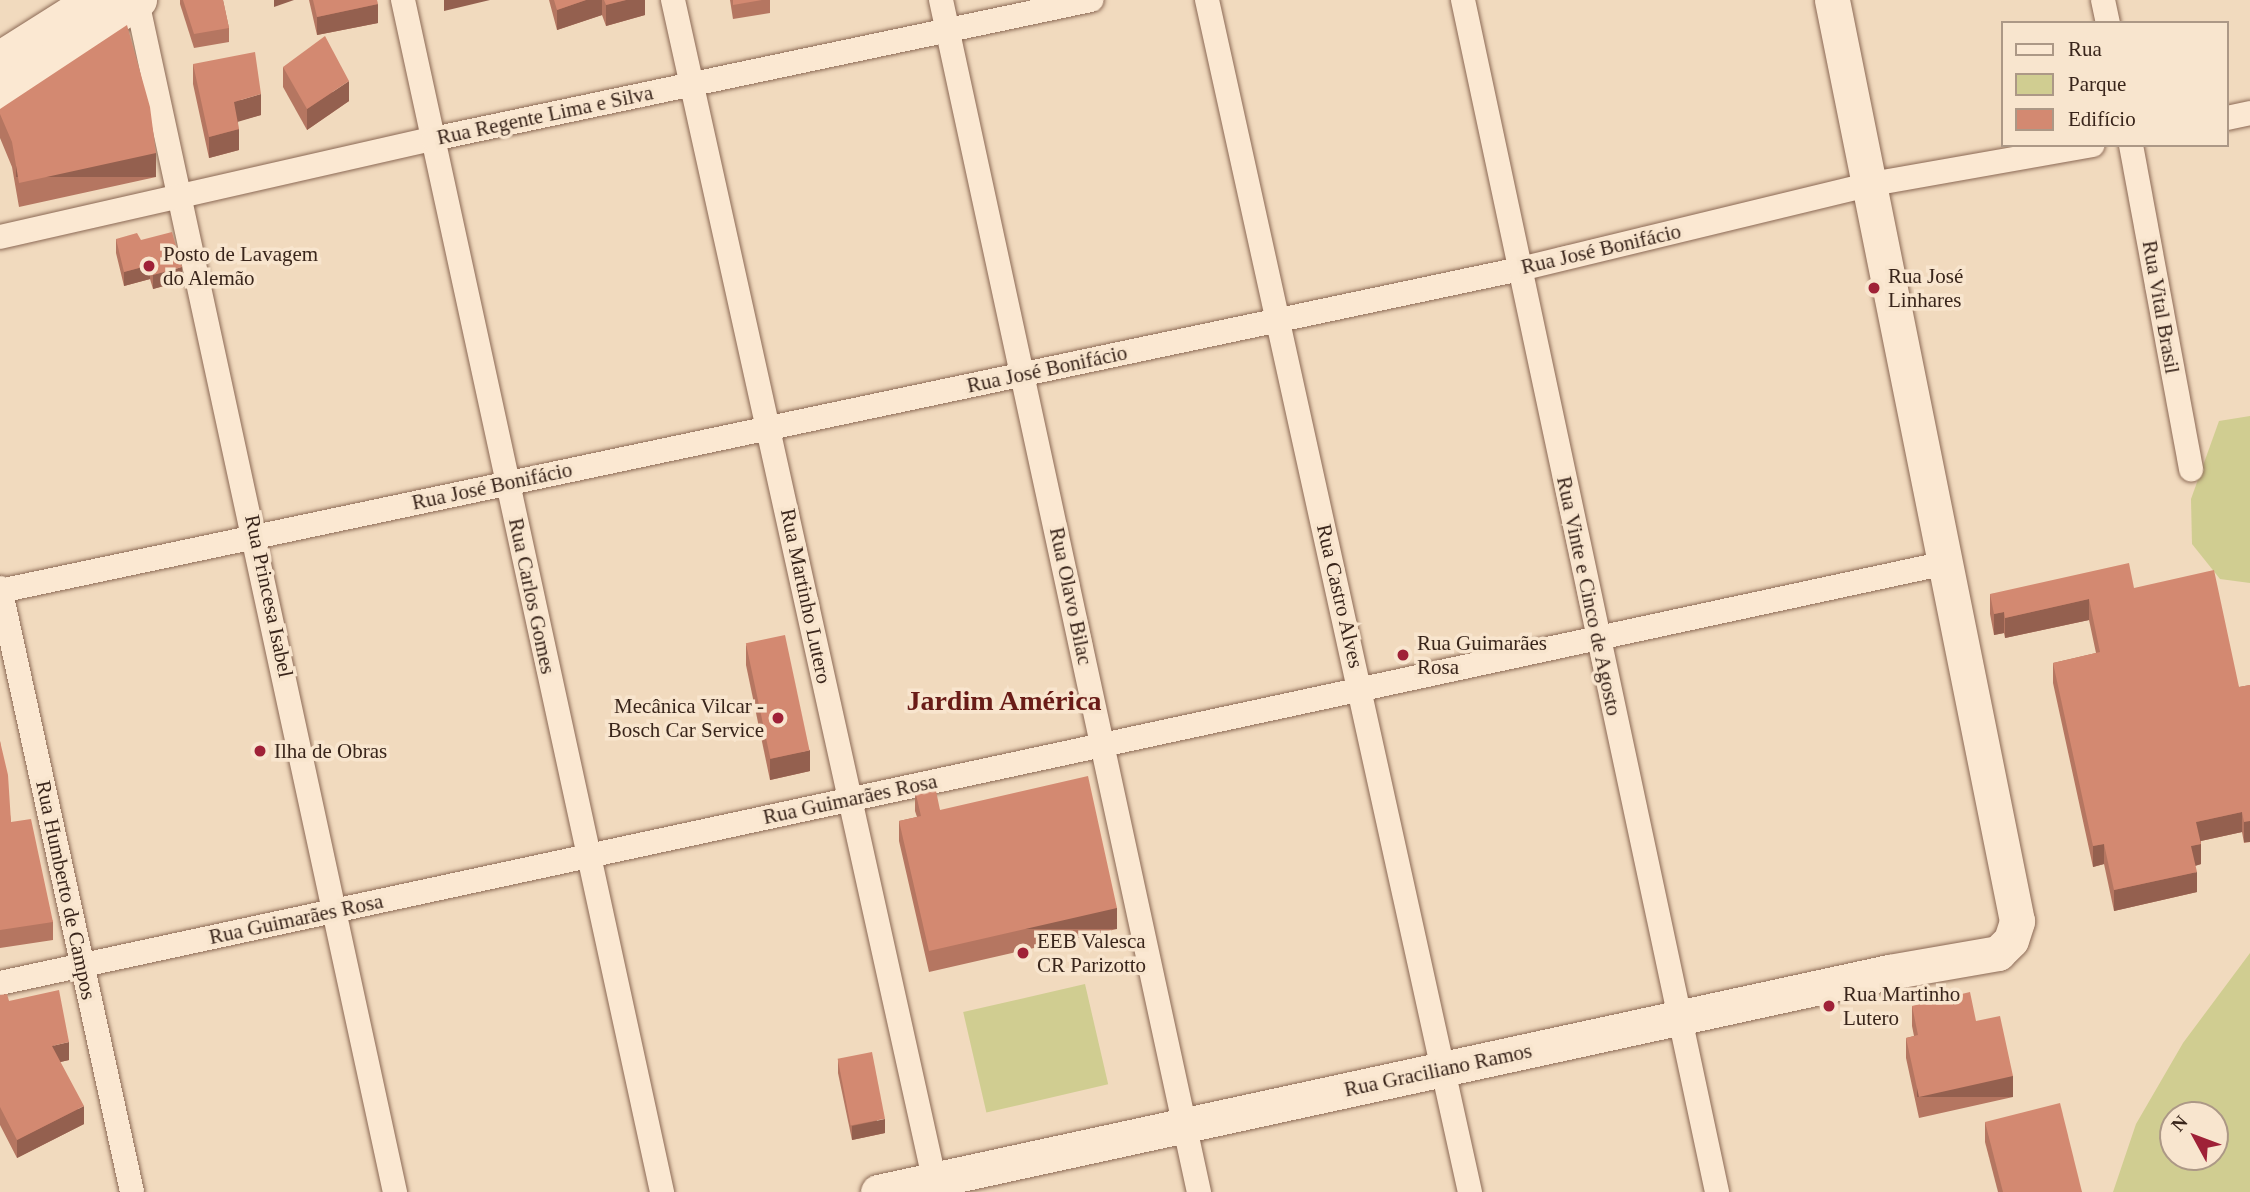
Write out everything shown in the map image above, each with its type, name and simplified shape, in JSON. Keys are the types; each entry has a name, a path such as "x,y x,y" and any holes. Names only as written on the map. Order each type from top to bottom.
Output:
{"street":[{"path":"0,58 92,0"},
{"path":"0,94 138,0"},
{"name":"Rua Princesa Isabel","path":"138,0 338,910 396,1192"},
{"name":"Rua Carlos Gomes","path":"403,0 662,1192"},
{"name":"Rua Martinho Lutero","path":"673,0 935,1186"},
{"name":"Rua Olavo Bilac","path":"941,0 1024,373 1199,1192"},
{"name":"Rua Regente Lima e Silva","path":"0,237 433,139 1091,0"},
{"name":"Rua Castro Alves","path":"1207,0 1446,1067 1470,1192"},
{"name":"Rua Vinte e Cinco de Agosto","path":"1463,0 1678,1020 1717,1192"},
{"path":"1832,0 1866,186 1946,563"},
{"path":"2103,0 2108,21"},
{"path":"2229,118 2250,113"},
{"name":"Rua José Bonifácio","path":"0,590 1520,269 1866,186 2082,147"},
{"name":"Rua Vital Brasil","path":"2131,147 2191,469"},
{"name":"Rua Guimarães Rosa","path":"0,983 1598,635 1946,563"},
{"name":"Rua Graciliano Ramos","path":"878,1192 935,1186 1184,1124 1678,1020 1889,972 1998,953 2011,940 2017,921 1946,563"},
{"name":"Rua Humberto de Campos","path":"0,590 132,1192"}],"green space":[{"path":"2250,416 2250,583 2220,579 2192,544 2191,499 2219,421"},
{"path":"2250,953 2250,1192 2113,1192 2136,1124 2183,1043"},
{"path":"1085,984 1108,1084 986,1112 963,1012"}],"building":[{"path":"183,0 223,0 229,28 194,34"},
{"path":"313,0 377,0 378,4 317,17"},
{"path":"554,0 586,0 557,10"},
{"path":"604,0 626,0 606,5"},
{"path":"733,0 762,0 733,5"},
{"path":"127,25 150,107 156,153 19,183 12,142 0,109"},
{"path":"325,36 349,81 307,109 283,67"},
{"path":"255,52 261,94 234,102 239,129 209,137 193,64"},
{"path":"172,232 182,267 153,275 150,265 124,272 116,239 137,233 141,240"},
{"path":"2129,563 2134,588 2214,570 2239,687 2250,685 2250,821 2244,822 2242,812 2196,822 2201,844 2191,846 2197,872 2114,890 2104,844 2093,846 2053,663 2100,652 2089,599 2005,618 2004,612 1994,614 1990,594"},
{"name":"Mecânica Vilcar - Bosch Car Service","path":"785,635 810,750 770,759 746,643"},
{"path":"0,741 8,775 11,822 31,819 53,922 0,930"},
{"path":"1088,776 1117,908 929,951 899,821 921,816 915,790 935,786 940,810"},
{"path":"59,990 69,1042 52,1046 84,1106 17,1140 0,1107 0,995 7,994 9,1001"},
{"path":"1970,992 1976,1021 2000,1016 2013,1076 1919,1097 1906,1038 1918,1035 1912,1006"},
{"path":"872,1052 885,1119 851,1125 838,1059"},
{"path":"2060,1103 2082,1192 2003,1192 1985,1122"}],"place":[{"name":"Posto de Lavagem do Alemão","path":"149,266"},
{"name":"Rua José Linhares","path":"1874,288"},
{"name":"Rua Guimarães Rosa","path":"1403,655"},
{"name":"Mecânica Vilcar - Bosch Car Service","path":"778,718"},
{"name":"Ilha de Obras","path":"260,751"},
{"name":"EEB Valesca CR Parizotto","path":"1023,953"},
{"name":"Rua Martinho Lutero","path":"1829,1006"}],"district":[{"name":"Jardim América","path":"1004,701"}]}
